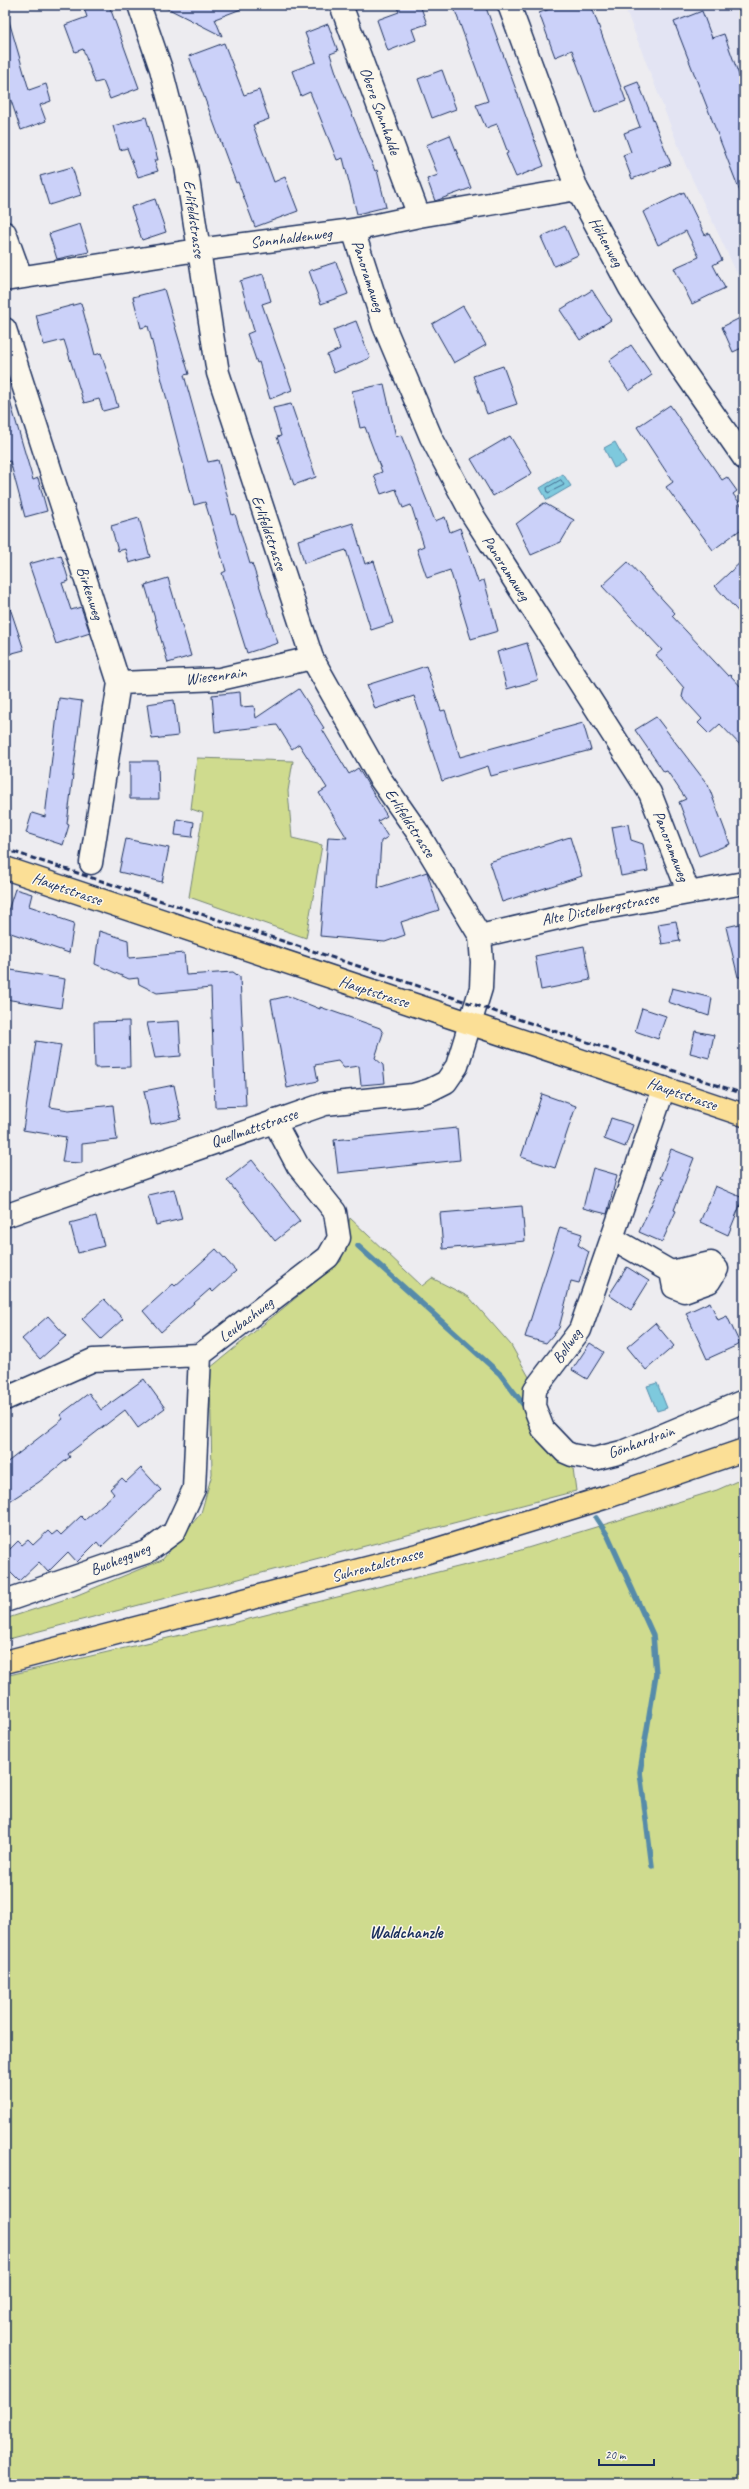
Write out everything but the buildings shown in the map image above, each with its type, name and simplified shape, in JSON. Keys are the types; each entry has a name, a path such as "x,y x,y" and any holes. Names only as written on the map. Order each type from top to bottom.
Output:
{"main road":[{"name":"Hauptstrasse","path":"5,868 141,915 470,1022 744,1115"},
{"name":"Suhrentalstrasse","path":"5,1662 425,1552 570,1509 744,1450"}],"street":[{"name":"Erlifeldstrasse","path":"139,5 161,69 186,166 218,374 312,658 379,777 418,833 480,936 482,962 481,988 470,1022"},
{"name":"Obere Sonnhalde","path":"341,5 419,216"},
{"name":"Höhenweg","path":"509,5 577,189 630,288 676,360 744,458"},
{"name":"Sonnhaldenweg","path":"13,278 198,250 353,230 419,216 577,189"},
{"name":"Panoramaweg","path":"353,230 384,326 431,437 472,514 650,793 688,891"},
{"path":"5,233 13,278"},
{"name":"Birkenweg","path":"5,329 119,683 91,863"},
{"name":"Wiesenrain","path":"119,683 220,679 312,658"},
{"name":"Alte Distelbergstrasse","path":"480,936 508,928 688,891 744,883"},
{"name":"Quellmattstrasse","path":"5,1216 324,1104 413,1095 430,1090 446,1082 458,1066 470,1022"},
{"name":"Bollweg","path":"543,1428 534,1406 536,1389 580,1330 664,1088"},
{"name":"Leubachweg","path":"200,1355 328,1257 339,1238 335,1212 298,1166 274,1121"},
{"path":"612,1238 671,1272"},
{"path":"5,1399 93,1360 200,1355"},
{"name":"Bucheggweg","path":"5,1601 147,1552 174,1532 194,1489 200,1355"},
{"name":"Gönhardrain","path":"543,1428 565,1452 572,1455 594,1459 642,1444 744,1401"}],"shaded area":[{"path":"624,5 744,5 744,288 686,166"}],"green space":[{"path":"197,758 293,761 288,791 292,838 322,845 306,938 189,897 203,813 191,809"},
{"path":"350,1218 422,1286 432,1278 469,1297 511,1345 529,1377 536,1434 573,1468 576,1491 5,1640 5,1619 75,1596 162,1560 201,1513 212,1474 210,1368 341,1261"},
{"path":"744,1478 744,2484 5,2484 5,1676 245,1620 498,1557 717,1490"}],"water":[{"path":"615,442 626,462 614,468 604,448"},
{"path":"563,474 571,486 547,500 540,488"},
{"path":"657,1383 667,1408 657,1411 647,1386"}],"waterway":[{"path":"358,1246 500,1374 523,1404"},
{"path":"596,1518 608,1536 653,1635 656,1674 640,1772 652,1866"}],"railway":[{"path":"5,849 744,1094"}],"district":[{"name":"Waldchanzle","path":"406,1932"}]}
